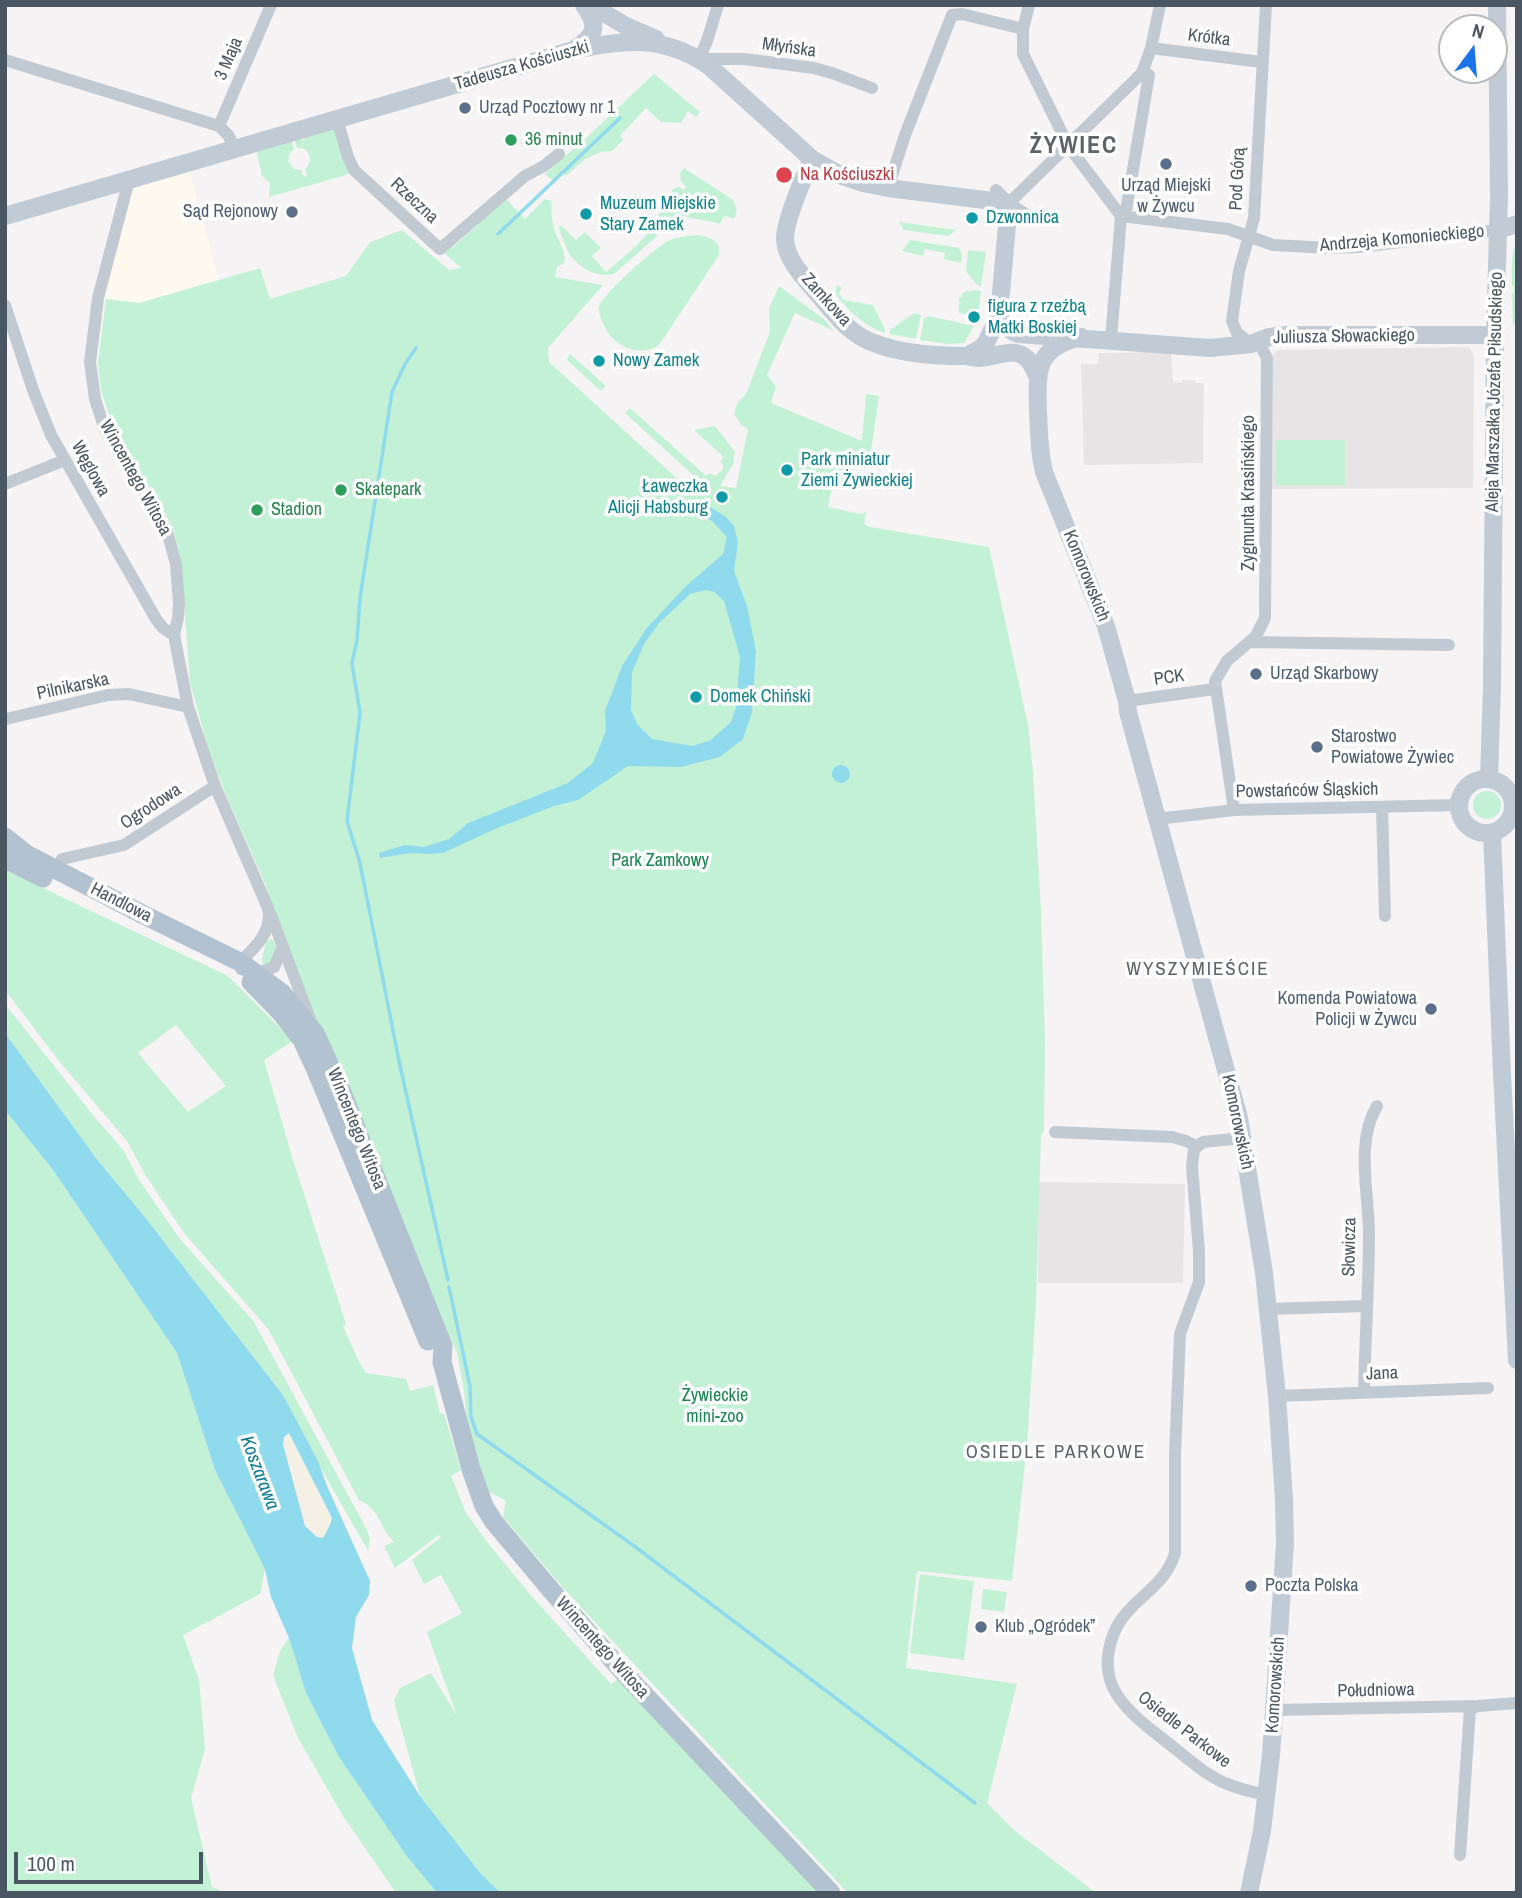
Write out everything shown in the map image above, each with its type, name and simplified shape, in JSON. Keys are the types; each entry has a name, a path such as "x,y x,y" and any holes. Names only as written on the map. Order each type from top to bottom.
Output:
{"main road":[{"name":"Handlowa","path":"5,837 26,854 247,970"},
{"name":"Handlowa","path":"5,859 247,970"},
{"name":"Wincentego Witosa","path":"247,970 282,993 315,1033 341,1090 443,1346 442,1362 471,1469 484,1506 494,1522 624,1673 831,1893"},
{"name":"Wincentego Witosa","path":"247,970 302,1040 430,1346 442,1362"}],"street":[{"name":"3 Maja","path":"219,126 271,5"},
{"path":"585,5 669,45"},
{"path":"573,50 592,36 594,22 585,5"},
{"path":"699,59 707,43 718,5"},
{"path":"1029,5 1023,29 1023,54 1069,147 1123,214"},
{"path":"1111,339 1123,214 1160,5"},
{"path":"1265,6 1273,5"},
{"name":"Aleja Marszałka Józefa Piłsudskiego","path":"1489,779 1498,230 1497,5"},
{"name":"Pod Górą","path":"1254,342 1237,333 1232,321 1239,271 1254,218 1265,6"},
{"path":"888,188 905,135 951,15 962,14 1023,29"},
{"name":"Tadeusza Kościuszki","path":"5,216 573,50 621,42 669,45 699,59 812,159 842,176 888,188 1010,202"},
{"name":"Krótka","path":"1152,48 1261,62"},
{"name":"Młyńska","path":"699,59 725,58 814,68 872,88"},
{"path":"5,60 219,126 229,136 234,149"},
{"path":"967,356 986,343 999,315 1010,202 1146,74"},
{"name":"Rzeczna","path":"337,119 354,170 440,248 525,176 559,154"},
{"name":"Zamkowa","path":"812,159 797,195 785,240 791,259 841,322 874,344 909,352 978,358 1016,353 1025,356 1032,363 1037,376"},
{"name":"Wincentego Witosa","path":"129,180 98,298 90,362 95,399 105,430 167,531 176,564 179,604 174,635 188,707 215,786 268,908 315,1033"},
{"name":"Andrzeja Komonieckiego","path":"1123,214 1228,229 1273,245 1330,248 1360,247 1498,230 1517,224"},
{"name":"Węglowa","path":"5,304 41,412 65,460 156,619 174,635"},
{"name":"Juliusza Słowackiego","path":"999,315 1004,325 1018,334 1210,348 1286,335 1495,335"},
{"path":"1037,376 1049,351 1081,337"},
{"name":"Zygmunta Krasińskiego","path":"1215,689 1215,681 1227,661 1256,636 1265,618 1267,358 1254,342"},
{"name":"Komorowskich","path":"1037,376 1039,441 1044,472 1106,626 1127,701 1243,1138 1264,1273 1277,1396 1285,1544 1275,1710 1260,1843 1249,1893"},
{"path":"5,484 65,460"},
{"path":"1249,642 1450,645"},
{"path":"1215,689 1234,810"},
{"name":"PCK","path":"1127,701 1215,689"},
{"name":"Pilnikarska","path":"6,719 108,695 129,694 188,707"},
{"path":"1489,779 1497,782 1504,786 1515,801 1509,821 1492,832 1473,830 1461,815 1461,797 1472,783 1489,779"},
{"name":"Ogrodowa","path":"62,859 124,845 215,786"},
{"name":"Powstańców Śląskich","path":"1157,820 1234,810 1460,805"},
{"path":"1382,807 1385,916"},
{"path":"1492,832 1517,1360"},
{"path":"268,908 270,923 255,947 247,970 274,967 283,947"},
{"name":"Słowicza","path":"1364,1392 1369,1236 1366,1133 1369,1118 1377,1106"},
{"path":"1055,1132 1172,1137 1186,1140 1196,1146 1203,1142 1243,1138"},
{"name":"Osiedle Parkowe","path":"1196,1146 1192,1167 1199,1282 1180,1334 1175,1454 1175,1553 1163,1578 1119,1620 1108,1654 1108,1673 1121,1703 1133,1716 1186,1758 1223,1783 1266,1795"},
{"path":"1267,1309 1366,1306"},
{"name":"Jana","path":"1277,1396 1489,1388"},
{"name":"Południowa","path":"1275,1710 1517,1703"},
{"path":"1460,1855 1468,1720 1470,1709 1478,1706"}],"shaded area":[{"path":"189,169 219,280 139,303 98,298 132,184"},
{"path":"1469,347 1474,355 1473,488 1272,489 1273,355 1277,350"},
{"path":"1171,352 1173,382 1195,380 1196,383 1204,383 1203,463 1084,465 1081,364 1098,364 1099,353"},
{"path":"1039,1182 1185,1184 1183,1283 1038,1283"}],"green space":[{"path":"654,74 700,112 696,117 688,111 681,123 661,122 646,108 620,136 624,139 612,151 601,152 585,159 566,176 563,173 554,182 545,174 587,137"},
{"path":"338,126 354,170 346,175 269,197 270,183 262,176 256,149 291,139 294,149 289,154 288,161 294,169 301,170 304,177 307,175 305,169 310,162 309,156 305,149 297,148 294,138 305,139 305,135"},
{"path":"684,168 733,200 736,210 734,219 726,216 720,224 680,215 668,222 658,216 673,189 679,187 684,190 686,187 681,181 680,173"},
{"name":"Park Zamkowy","path":"506,199 525,219 545,199 551,201 553,225 565,259 564,264 557,266 555,277 603,285 548,348 549,362 682,483 704,485 625,413 630,408 706,476 709,473 715,476 723,469 720,462 724,457 694,430 715,426 735,452 733,464 720,486 736,488 748,429 741,425 734,414 737,403 746,394 770,332 769,309 779,286 825,320 834,331 795,313 767,375 776,386 771,403 862,441 866,394 879,396 869,464 854,463 851,485 833,482 828,507 861,514 866,512 864,524 870,527 989,547 1028,725 1041,911 1045,1043 1044,1131 1041,1135 1036,1303 1027,1446 1012,1581 917,1571 906,1668 1017,1684 987,1803 1014,1830 1096,1893 848,1893 564,1589 503,1517 506,1501 488,1491 467,1425 457,1353 427,1288 304,991 265,883 208,748 190,682 181,560 173,527 112,423 101,390 98,363 106,299 139,303 260,268 270,299 346,276 370,242 402,230 449,270 461,268 440,249 446,243 452,248"},
{"path":"899,222 956,230 948,236 904,230"},
{"path":"561,225 576,240 585,232 601,248 592,256 606,272 652,229 657,236 615,273 603,275 584,268 570,255 559,228"},
{"path":"697,235 710,238 716,243 719,255 659,345 643,351 634,350 612,338 601,319 599,309 602,301 631,271 663,244 673,239"},
{"path":"910,240 959,248 962,254 961,263 944,259 945,253 925,249 923,256 902,251"},
{"path":"1517,242 1517,324 1513,324 1512,263"},
{"path":"968,250 986,252 981,286 977,285 966,271"},
{"path":"836,286 842,287 839,294 844,300 873,305 885,333 864,323 852,312 836,295"},
{"path":"967,290 981,291 978,316 959,313 959,298"},
{"path":"914,313 921,315 916,339 890,334 890,330"},
{"path":"929,316 974,326 964,343 920,340 924,319"},
{"path":"570,354 606,386 601,391 567,360"},
{"path":"1276,440 1345,440 1345,485 1276,485"},
{"path":"1487,791 1497,795 1501,805 1497,815 1487,819 1477,815 1473,805 1477,795"},
{"path":"5,870 228,976 293,1041 264,1060 346,1324 343,1326 359,1362 366,1373 406,1379 410,1391 433,1385 440,1413 444,1414 461,1470 451,1476 466,1513 487,1542 611,1684 618,1679 819,1893 501,1893 481,1874 420,1796 394,1701 400,1688 431,1673 457,1716 427,1632 462,1613 441,1575 424,1584 412,1560 441,1537 439,1535 395,1568 384,1546 394,1542 372,1509 359,1500 269,1330 184,1233 146,1176 127,1141 59,1061 5,990","holes":["176,1025 226,1086 188,1112 138,1053"]},
{"path":"271,939 277,949 271,963 263,966 266,942"},
{"path":"5,1004 124,1151 139,1180 180,1239 254,1322 367,1530 370,1538 368,1551 297,1426 283,1395 96,1158 5,1033"},
{"path":"5,1110 53,1170 177,1353 215,1470 265,1569 260,1594 183,1635 199,1680 205,1749 191,1798 212,1887 226,1893 5,1893"},
{"path":"920,1574 974,1581 964,1660 910,1653"},
{"path":"983,1589 1007,1592 1004,1612 981,1609"},
{"path":"289,1638 306,1693 339,1757 406,1855 437,1893 396,1893 343,1816 297,1736 273,1675 280,1651"}],"sand":[{"path":"289,1432 332,1518 323,1538 317,1538 305,1526 283,1444 284,1437"}],"water":[{"path":"695,501 726,517 734,526 738,542 734,571 747,606 756,651 752,712 743,739 720,757 681,767 628,766 578,800 554,806 495,829 443,853 410,853 380,858 379,853 405,845 424,847 449,839 468,823 568,783 593,763 606,731 605,711 622,666 646,629 686,586 723,554 727,537 712,521 695,514","holes":["706,590 714,592 724,601 740,657 736,707 731,722 711,740 692,746 652,739 637,724 631,710 632,672 644,644 659,623 690,594"]},
{"path":"841,765 847,768 850,774 847,780 841,783 835,780 832,774 835,768"},
{"name":"Koszarawa","path":"5,1033 96,1158 283,1395 318,1461 370,1581 369,1595 356,1617 352,1648 372,1720 420,1796 481,1874 501,1893 437,1893 406,1855 339,1757 306,1693 289,1638 271,1597 265,1569 215,1470 177,1353 53,1170 5,1110","holes":["289,1433 332,1518 323,1538 317,1537 305,1526 283,1444 284,1437"]}],"waterway":[{"path":"498,234 620,118"},
{"path":"416,348 392,392 360,598 357,640 352,663 360,713 347,821 360,863 399,1061 448,1280"},
{"path":"449,1287 470,1386 471,1417 477,1434 630,1543 975,1803"}],"place":[{"name":"Urząd Pocztowy nr 1","path":"465,108"},
{"name":"36 minut","path":"511,140"},
{"name":"Urząd Miejski w Żywcu","path":"1166,164"},
{"name":"Na Kościuszki","path":"784,175"},
{"name":"Sąd Rejonowy","path":"292,212"},
{"name":"Muzeum Miejskie Stary Zamek","path":"586,214"},
{"name":"Dzwonnica","path":"972,218"},
{"name":"figura z rzeźbą Matki Boskiej","path":"974,317"},
{"name":"Nowy Zamek","path":"599,361"},
{"name":"Park miniatur Ziemi Żywieckiej","path":"787,470"},
{"name":"Skatepark","path":"341,490"},
{"name":"Ławeczka Alicji Habsburg","path":"722,497"},
{"name":"Stadion","path":"257,510"},
{"name":"Urząd Skarbowy","path":"1256,674"},
{"name":"Domek Chiński","path":"696,697"},
{"name":"Starostwo Powiatowe Żywiec","path":"1317,747"},
{"name":"Komenda Powiatowa Policji w Żywcu","path":"1431,1009"},
{"name":"Poczta Polska","path":"1251,1586"},
{"name":"Klub „Ogródek”","path":"981,1627"}],"district":[{"name":"ŻYWIEC","path":"1074,147"},
{"name":"WYSZYMIEŚCIE","path":"1198,970"},
{"name":"OSIEDLE PARKOWE","path":"1056,1453"}],"park label":[{"name":"Żywieckie mini-zoo","path":"715,1406"}]}
